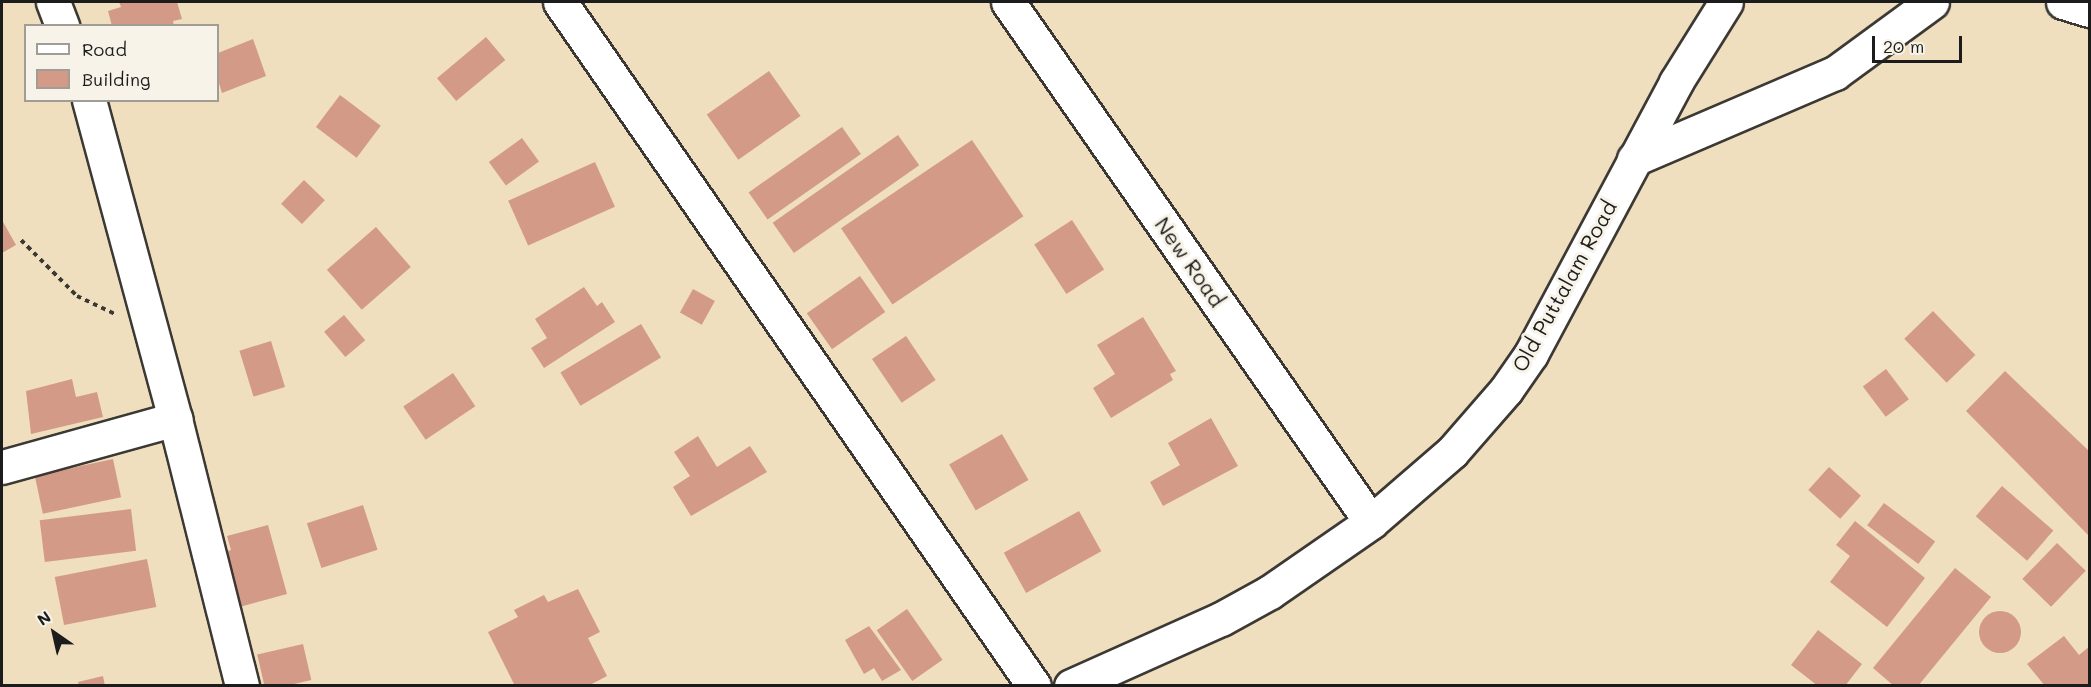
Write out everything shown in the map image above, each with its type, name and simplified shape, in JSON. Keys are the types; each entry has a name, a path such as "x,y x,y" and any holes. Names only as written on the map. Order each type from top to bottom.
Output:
{"street":[{"path":"53,2 61,24"},
{"path":"560,2 1034,686"},
{"name":"New Road","path":"1008,2 1371,522"},
{"name":"Old Puttalam Road","path":"1071,686 1221,619 1270,592 1371,522 1452,452 1506,390 1557,308 1634,159 1726,2"},
{"path":"1634,159 1836,73 1932,2"},
{"path":"2063,2 2090,10"},
{"path":"90,102 176,419 242,686"},
{"path":"2,467 176,419"}],"path":[{"path":"21,240 77,296 124,318 150,323"}],"building":[{"path":"119,2 177,2 182,19 173,21 174,24 111,24 108,11 121,7"},
{"path":"486,37 505,60 456,101 437,78"},
{"path":"253,39 266,76 222,93 219,83 219,53"},
{"path":"769,71 801,116 738,160 707,115"},
{"path":"340,95 381,126 357,158 316,127"},
{"path":"842,127 861,154 768,219 749,192"},
{"path":"898,135 919,165 794,253 773,223"},
{"path":"522,138 539,161 506,186 489,162"},
{"path":"972,140 1023,216 892,305 841,228"},
{"path":"595,162 615,207 528,245 508,201"},
{"path":"304,180 325,200 302,224 281,204"},
{"path":"2,220 16,245 2,253"},
{"path":"1072,220 1104,269 1066,294 1034,245"},
{"path":"376,227 411,267 362,310 327,270"},
{"path":"860,276 885,312 832,349 807,313"},
{"path":"584,287 597,306 602,302 615,322 544,368 531,348 547,338 535,319"},
{"path":"693,289 715,301 702,325 680,313"},
{"path":"1933,311 1975,355 1947,383 1904,339"},
{"path":"344,315 365,340 345,357 324,332"},
{"path":"1143,317 1176,371 1170,374 1173,380 1111,418 1093,388 1115,374 1097,345"},
{"path":"641,324 661,357 581,406 560,372"},
{"path":"906,336 936,380 902,403 872,359"},
{"path":"271,341 285,387 253,397 239,351"},
{"path":"1886,369 1909,399 1886,417 1863,386"},
{"path":"2005,371 2090,452 2090,537 1966,411"},
{"path":"453,373 475,406 426,440 403,407"},
{"path":"72,379 76,397 97,392 103,417 31,434 26,391"},
{"path":"1211,418 1238,466 1163,506 1150,482 1180,465 1168,443"},
{"path":"1002,434 1028,480 976,510 949,464"},
{"path":"698,436 717,467 750,446 767,472 691,516 673,487 690,476 674,452"},
{"path":"113,459 121,497 43,514 35,476"},
{"path":"1829,467 1861,496 1840,519 1808,490"},
{"path":"2002,486 2053,531 2027,561 1976,516"},
{"path":"1884,503 1935,542 1918,564 1867,525"},
{"path":"363,505 378,550 321,568 307,523"},
{"path":"131,509 136,551 45,562 40,520"},
{"path":"1079,511 1101,551 1026,593 1004,553"},
{"path":"1855,521 1925,578 1887,627 1830,582 1850,556 1836,545"},
{"path":"268,525 287,594 232,609 218,554 231,550 227,536"},
{"path":"2057,543 2086,571 2051,607 2022,579"},
{"path":"147,559 156,607 64,625 55,577"},
{"path":"1955,568 1991,597 1918,686 1894,686 1873,668"},
{"path":"578,589 600,632 588,638 607,676 588,686 515,686 488,632 518,617 514,610 544,595 548,602"},
{"path":"907,609 943,660 912,681 877,630"},
{"path":"2000,611 2015,617 2021,632 2015,647 2000,653 1985,647 1979,632 1985,617"},
{"path":"869,626 901,670 882,681 874,668 864,674 845,640"},
{"path":"1818,630 1862,664 1845,686 1818,686 1791,665"},
{"path":"2064,636 2079,655 2090,646 2090,686 2045,686 2027,664"},
{"path":"303,644 311,680 286,686 264,686 257,655"},
{"path":"103,676 105,686 79,686 78,682"}]}
